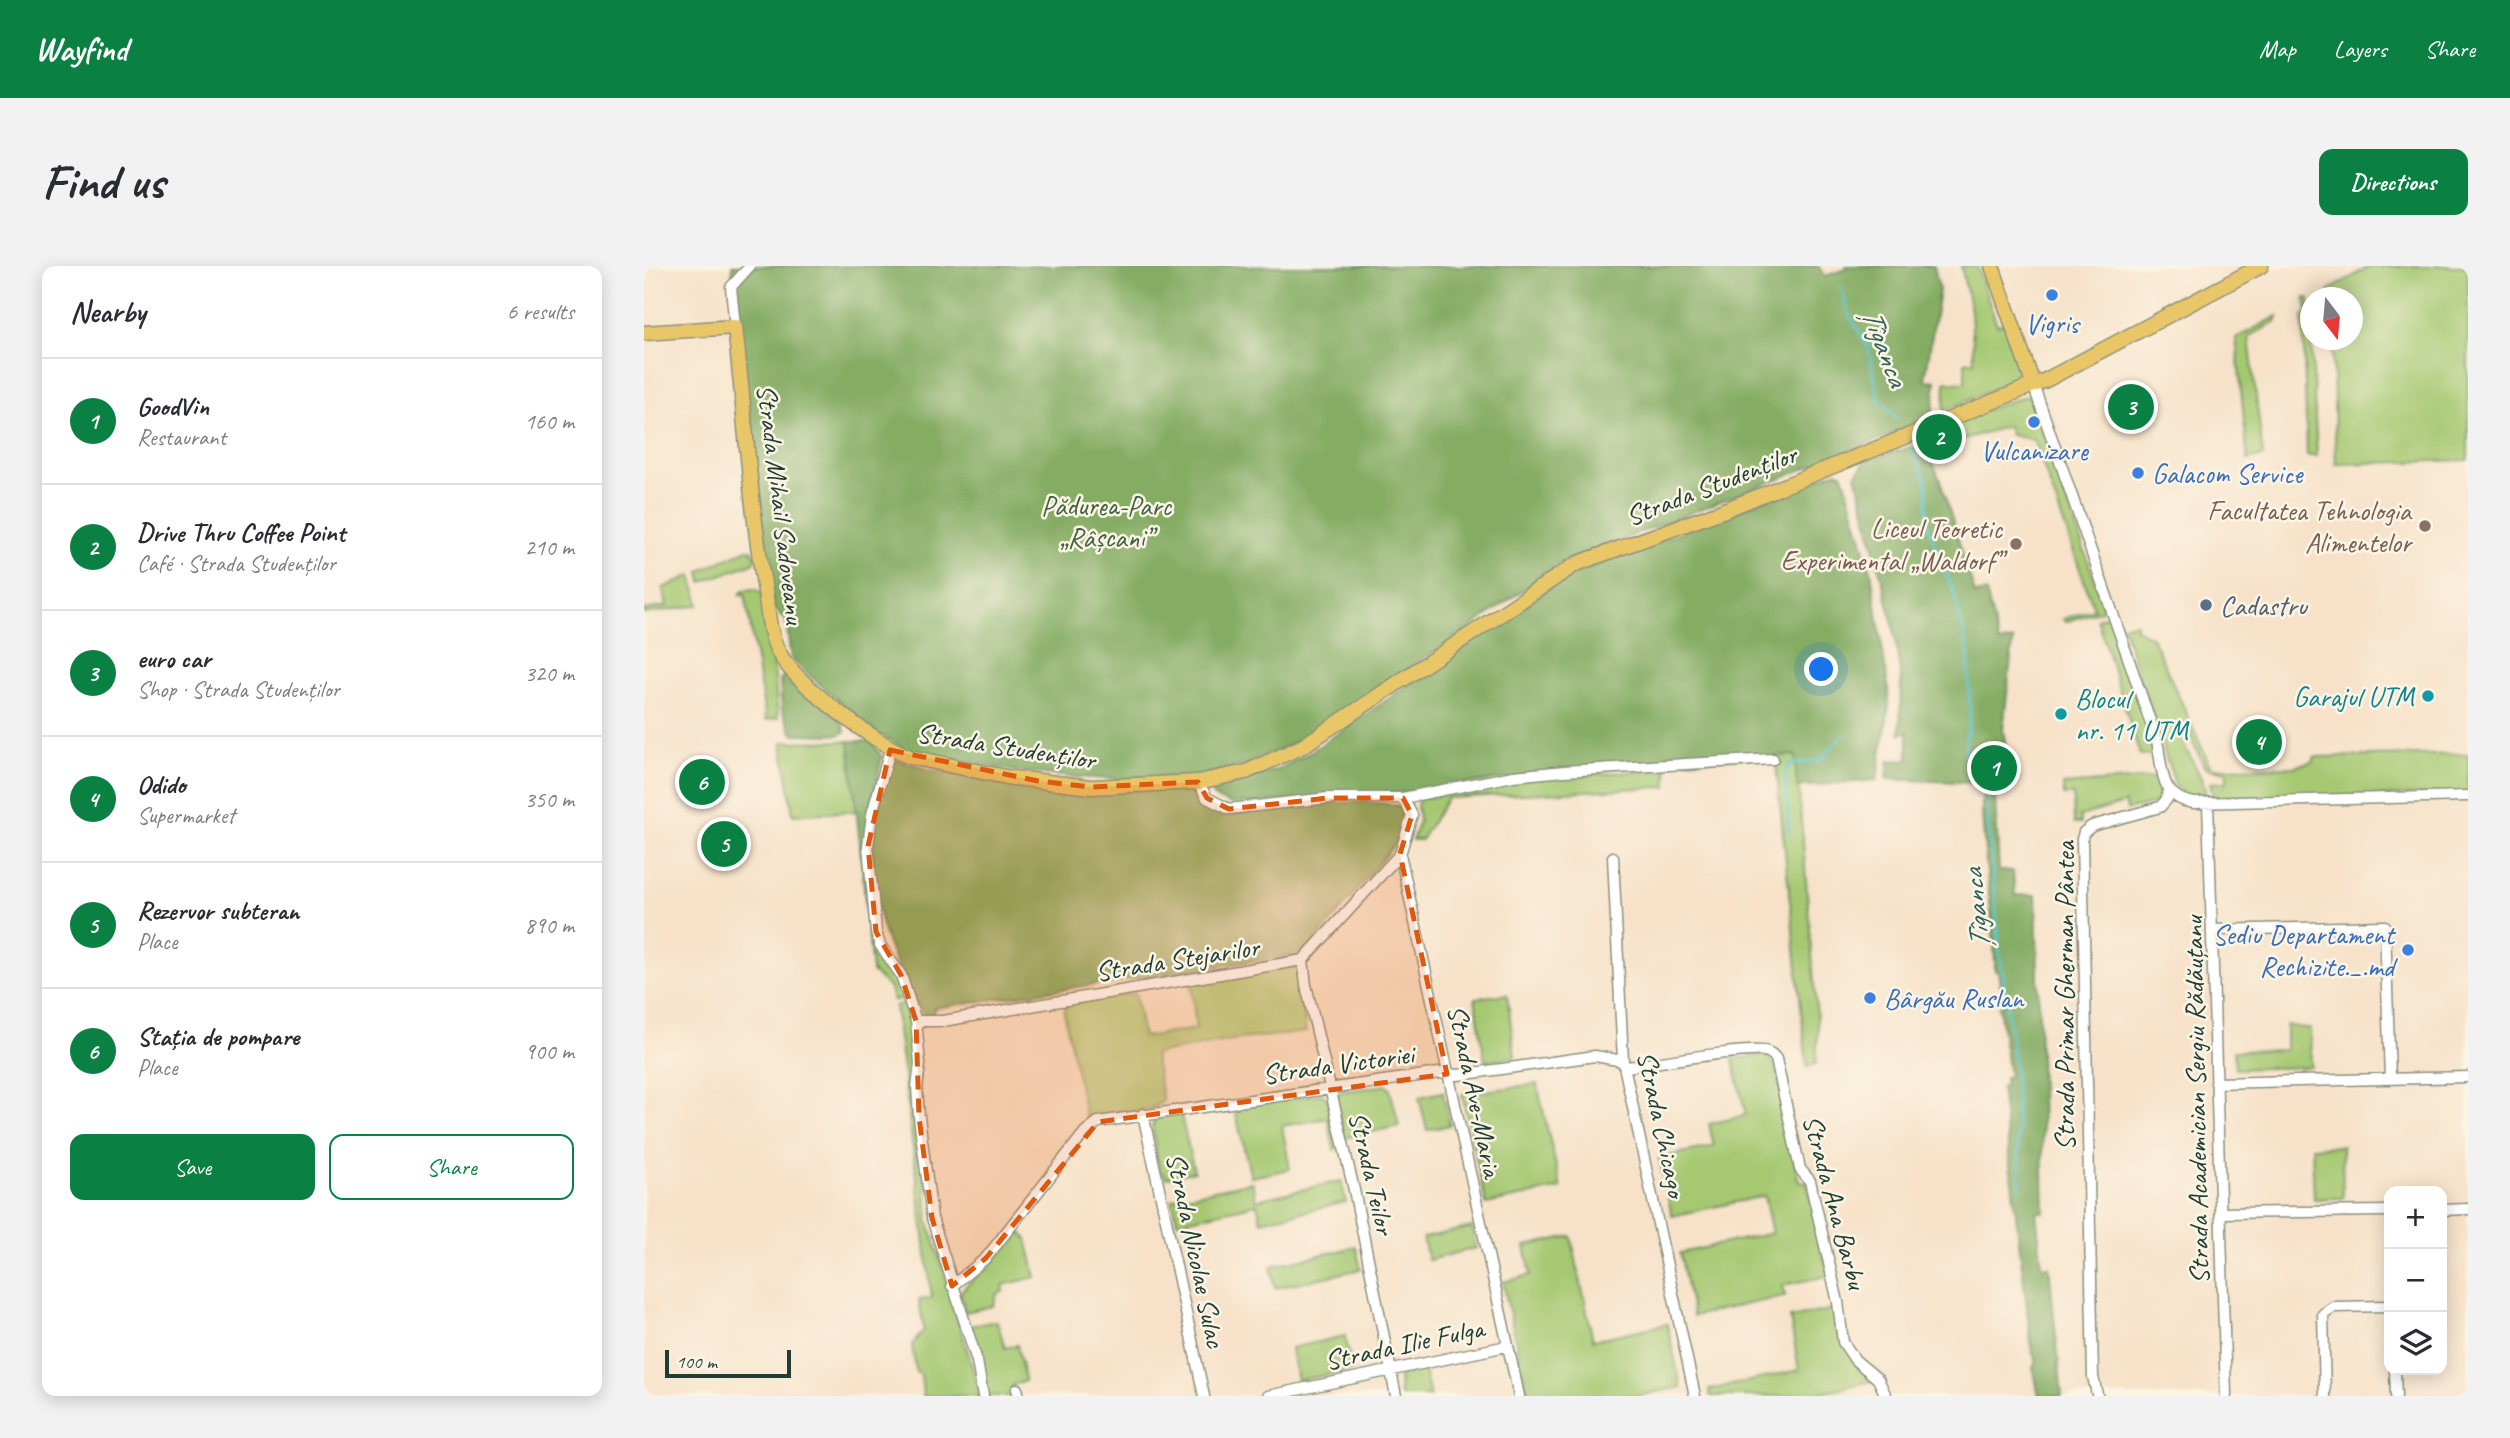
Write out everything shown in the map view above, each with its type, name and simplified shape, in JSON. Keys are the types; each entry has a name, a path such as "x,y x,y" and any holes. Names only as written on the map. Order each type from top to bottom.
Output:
{"main road":[{"path":"1992,266 2033,384"},
{"name":"Strada Studenților","path":"890,750 953,768 1091,787 1198,782 1246,772 1303,746 1576,564 1722,511 2033,384 2085,361 2261,266"},
{"path":"644,333 735,327"},
{"name":"Strada Mihail Sadoveanu","path":"735,327 761,565 776,648 795,674 890,750"}],"street":[{"name":"Strada Mihail Sadoveanu","path":"735,327 731,287 750,266"},
{"path":"2033,384 2157,741 2159,771 2168,788 2185,802 2208,803 2468,796"},
{"path":"890,750 873,814 869,858 876,932 880,945 901,975 916,1021 920,1064 917,1087 919,1117 932,1218 977,1361 983,1396"},
{"path":"1198,782 1207,797 1216,805 1229,809 1328,798 1403,798 1513,776 1773,759"},
{"name":"Strada Primar Gherman Pântea","path":"2098,1395 2092,1377 2082,839 2084,832 2092,826 2160,807 2167,799 2168,788"},
{"name":"Strada Ave-Maria","path":"1403,798 1412,815 1400,853 1519,1396"},
{"name":"Strada Academician Sergiu Rădăuțanu","path":"2208,803 2214,930 2226,1396"},
{"path":"1303,960 1400,853"},
{"name":"Strada Chicago","path":"1613,858 1625,1064 1695,1396"},
{"path":"2214,930 2385,926 2390,1079"},
{"name":"Strada Stejarilor","path":"916,1021 943,1021 1303,960"},
{"name":"Strada Teilor","path":"1303,960 1396,1396"},
{"name":"Strada Victoriei","path":"952,1286 986,1258 1085,1132 1098,1122 1439,1073 1595,1056 1625,1064 1765,1051"},
{"name":"Strada Ana Barbu","path":"1765,1051 1776,1059 1800,1169 1810,1181 1838,1302 1843,1342 1856,1360 1878,1379 1886,1396"},
{"path":"2217,1083 2468,1077"},
{"name":"Strada Nicolae Sulac","path":"1143,1114 1204,1396"},
{"path":"2447,1210 2468,1209"},
{"path":"2221,1213 2384,1211"},
{"path":"2325,1396 2323,1314 2333,1307 2384,1306"},
{"name":"Strada Ilie Fulga","path":"1268,1396 1507,1346"},
{"path":"2395,1375 2396,1396"}],"highlighted area":[{"path":"890,750 1038,781 1091,787 1198,782 1207,798 1229,809 1328,798 1403,798 1412,815 1400,854 1447,1074 1098,1122 986,1258 952,1286 932,1218 919,1117 916,1021 901,975 876,932 868,846"}],"green space":[{"name":"Pădurea-Parc „Râșcani”","path":"732,266 1818,266 1825,276 1846,269 1846,266 1934,266 1939,290 1925,380 1936,381 1932,419 1559,564 1467,630 1301,740 1246,765 1200,776 1115,779 1015,771 908,751 871,729 791,659 786,620 773,608"},
{"path":"1961,266 1977,266 1997,325 2005,323 2021,377 1944,411 1945,382 1965,383 1965,362 1974,361 1971,311"},
{"path":"2370,266 2468,266 2468,460 2336,464 2332,350 2363,350 2363,287 2335,287"},
{"path":"2278,316 2277,321 2249,337 2263,456 2248,460 2236,338"},
{"path":"2304,350 2312,350 2317,456 2307,456"},
{"path":"2030,396 2032,401 2104,607 2065,622 2063,619 2094,609 2034,440 2011,435 2008,426 1950,443 1959,431 1955,421"},
{"path":"1911,447 1927,449 1940,480 1975,594 1986,592 1999,643 2013,640 2003,730 2008,758 2018,779 1978,783 1887,779 1889,761 1908,760 1908,732 1900,733 1901,679 1893,624 1856,474 1866,461"},
{"path":"1836,471 1842,473 1845,481 1871,571 1888,687 1889,705 1877,780 1797,787 1795,755 1619,764 1400,793 1232,804 1215,798 1212,794 1215,787 1277,770 1312,751 1566,577"},
{"path":"748,549 752,550 756,558 753,563 702,582 700,571"},
{"path":"692,575 699,605 644,614 644,610 667,606 663,588"},
{"path":"756,589 762,593 773,652 778,718 766,720 745,594 740,595 744,590"},
{"path":"2109,615 2156,750 2151,755 2140,755 2097,619"},
{"path":"2136,623 2136,629 2152,637 2211,768 2293,767 2314,761 2314,757 2468,754 2468,794 2214,799 2210,783 2227,782 2227,772 2205,768 2185,725 2176,731 2199,774 2206,798 2186,795 2176,787 2122,625"},
{"path":"784,675 788,675 842,719 845,731 839,735 793,734 782,710 780,680"},
{"path":"849,741 857,811 793,815 782,742"},
{"path":"849,741 871,741 882,757 864,845 860,845"},
{"path":"1796,755 1818,1030 1816,1064 1807,1066 1776,765 1776,756"},
{"path":"893,758 932,770 1041,788 1182,790 1195,794 1205,808 1231,814 1338,803 1385,803 1400,806 1405,825 1398,840 1310,948 1296,955 934,1008 933,1017 923,1014 899,970 889,947 876,901 872,852 875,817"},
{"path":"1667,770 1667,787 1447,798 1421,840 1412,840 1419,821 1417,804 1420,799 1534,777"},
{"path":"2155,778 2164,790 2161,802 2127,810 2125,803 2080,816 2081,823 2074,823 2073,795 2064,795 2063,785"},
{"path":"1984,791 1995,797 1999,871 2013,871 2015,895 2036,895 2044,1212 2036,1212 2042,1266 2049,1266 2062,1396 2039,1396 2033,1367 2037,1362 2032,1351 2001,1087 2005,1086 2005,1077 2009,1076 1999,1006 2004,1005 1998,971 1995,971 1983,821"},
{"path":"860,845 864,845 869,917 874,944 904,998 893,1001 890,988 872,972"},
{"path":"1293,967 1299,971 1306,1032 1232,1040 1154,1054 1163,1101 1153,1108 1087,1123 1064,1012 1067,1002 1135,993 1143,1037 1196,1029 1191,983"},
{"path":"1507,994 1515,1057 1485,1061 1475,998"},
{"path":"906,1003 916,1044 928,1220 981,1396 923,1396 921,1375 916,1372 912,1345 924,1330 919,1300 932,1298 895,1006"},
{"path":"2286,1025 2310,1029 2311,1067 2235,1069 2234,1051 2286,1050"},
{"path":"1763,1055 1770,1057 1776,1071 1799,1182 1807,1182 1828,1276 1783,1285 1785,1296 1693,1316 1680,1253 1772,1233 1764,1196 1672,1216 1659,1158 1714,1146 1709,1124 1746,1115 1733,1059"},
{"path":"1537,1084 1561,1188 1486,1204 1462,1094"},
{"path":"1386,1085 1390,1089 1399,1126 1344,1138 1336,1095 1340,1092"},
{"path":"1443,1092 1450,1125 1427,1130 1419,1097"},
{"path":"1321,1094 1328,1099 1338,1148 1334,1150 1328,1118 1282,1126 1290,1169 1251,1177 1234,1106"},
{"path":"1180,1111 1194,1171 1167,1178 1159,1170 1152,1126 1159,1115"},
{"path":"2342,1146 2343,1198 2314,1199 2312,1147"},
{"path":"1341,1181 1346,1202 1261,1221 1257,1204 1177,1222 1172,1199 1252,1182 1256,1200"},
{"path":"1472,1227 1476,1248 1428,1260 1423,1238"},
{"path":"1021,1232 1027,1239 1036,1277 1003,1285 1004,1291 997,1294 993,1306 965,1312 960,1292"},
{"path":"1571,1236 1593,1340 1667,1324 1681,1387 1637,1396 1532,1396 1525,1384 1503,1282 1531,1275 1525,1246"},
{"path":"1356,1247 1361,1269 1275,1288 1271,1266"},
{"path":"1834,1309 1837,1331 1876,1380 1806,1396 1710,1396 1709,1390 1799,1370 1790,1318"},
{"path":"997,1321 1005,1348 1017,1345 1025,1381 1013,1385 1016,1396 988,1396 969,1326"},
{"path":"1345,1336 1352,1370 1297,1381 1291,1348"},
{"path":"1423,1367 1430,1396 1400,1396 1399,1377 1404,1371"}],"waterway":[{"name":"Țîganca","path":"1841,287 1849,315 1868,347 1879,400 1897,418"},
{"name":"Țîganca","path":"1912,449 1927,483 1927,524 1953,590 1968,651 1970,715 1964,754 1972,770 1984,782"},
{"path":"1789,832 1785,773 1789,764 1819,761 1844,734"},
{"name":"Țîganca","path":"1985,793 2000,954 2014,1059 2020,1188"}],"place":[{"name":"Vigris","path":"2052,295"},
{"name":"euro car","path":"2131,407"},
{"name":"Vulcanizare","path":"2034,422"},
{"name":"Drive Thru Coffee Point","path":"1939,437"},
{"name":"Galacom Service","path":"2138,473"},
{"name":"Facultatea Tehnologia Alimentelor","path":"2425,526"},
{"name":"Liceul Teoretic Experimental „Waldorf”","path":"2016,544"},
{"name":"Cadastru","path":"2206,605"},
{"name":"Garajul UTM","path":"2428,696"},
{"name":"Blocul nr. 11 UTM","path":"2061,714"},
{"name":"Odido","path":"2259,742"},
{"name":"GoodVin","path":"1994,768"},
{"name":"Stația de pompare","path":"702,782"},
{"name":"Rezervor subteran","path":"724,844"},
{"name":"Sediu Departament Rechizite._.md","path":"2408,950"},
{"name":"Bârgău Ruslan","path":"1870,998"}]}
